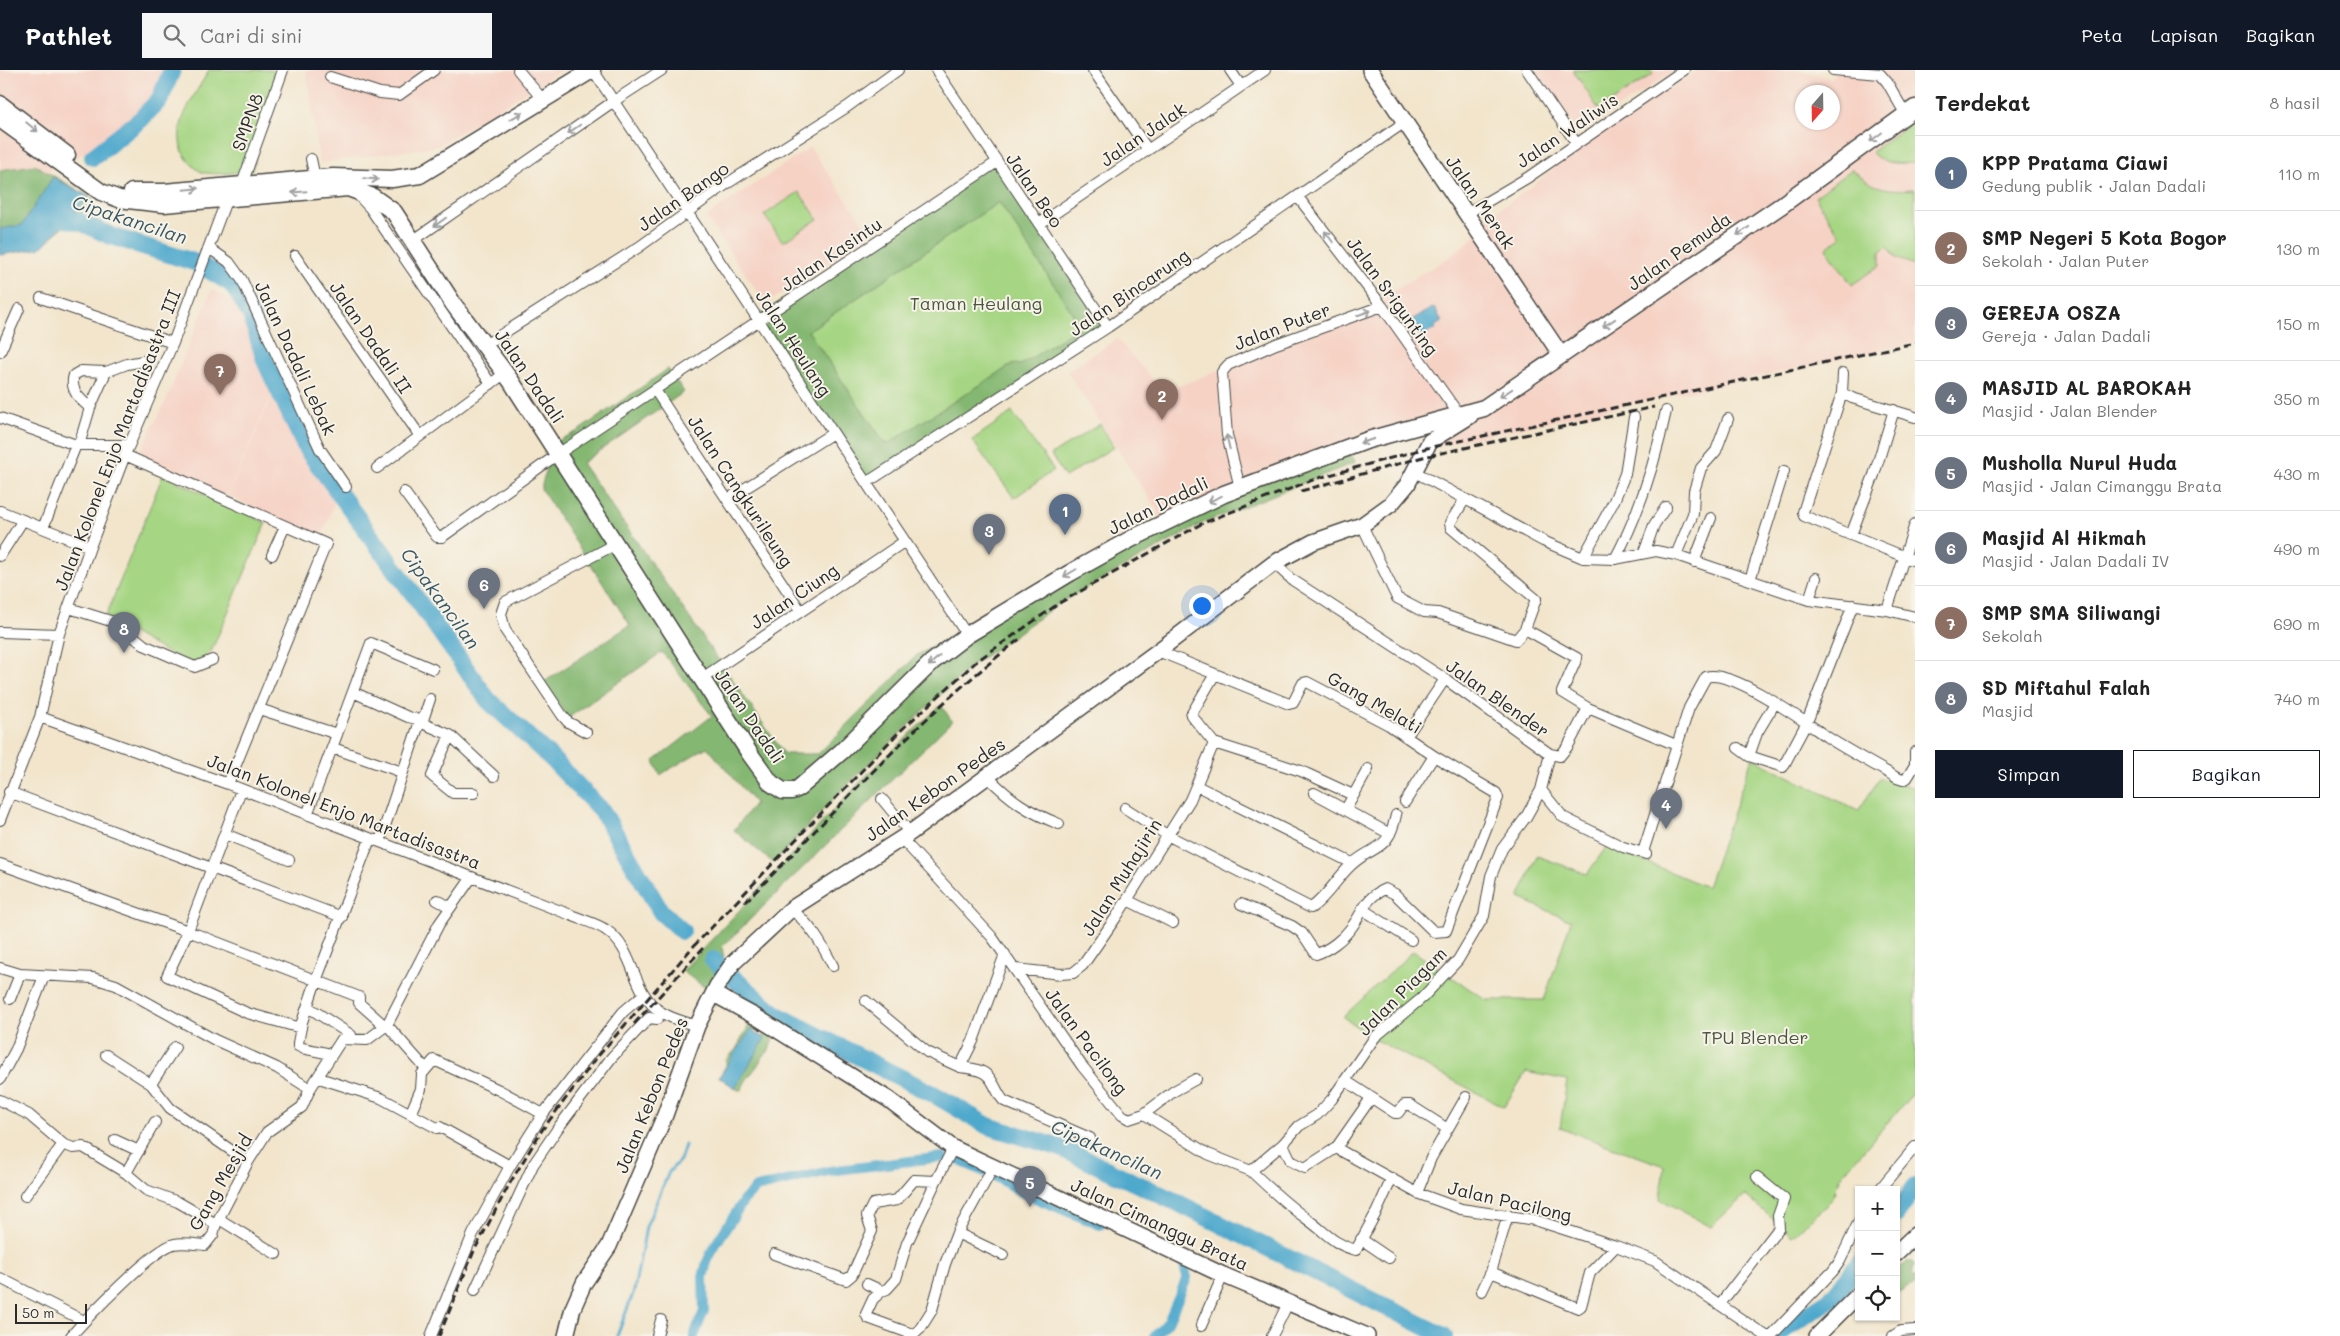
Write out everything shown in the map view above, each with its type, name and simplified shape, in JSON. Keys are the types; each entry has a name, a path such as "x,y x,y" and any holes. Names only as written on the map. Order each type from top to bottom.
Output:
{"main road":[{"path":"394,212 392,199 396,189 592,70"},
{"name":"Jalan Merak","path":"1370,70 1561,355"},
{"path":"0,104 59,156"},
{"name":"Jalan Pemuda","path":"1460,416 1484,408 1772,212 1911,112"},
{"path":"0,119 93,180 126,191 164,198 227,198 351,189"},
{"path":"164,198 242,184 345,177 386,180 420,175"},
{"name":"Jalan Dadali","path":"351,189 373,197 394,212 403,238 450,311 485,345 498,379 558,454 702,679 772,783 783,791 792,791 817,775 932,662 967,635 1131,539 1239,483 1368,440 1460,416"},
{"name":"Jalan Kebon Pedes","path":"566,1336 573,1308 584,1283 609,1246 665,1115 697,1026 722,977 733,963 791,908 905,835 988,776 1274,563 1313,542 1362,525 1391,504 1415,472 1430,441 1452,425 1484,408"},
{"path":"1413,428 1422,429 1430,441"},
{"name":"Jalan Cimanggu Brata","path":"714,994 758,1018 888,1099 988,1175 1368,1336"},
{"path":"1900,1249 1915,1235"},
{"path":"1817,1336 1855,1298"}],"street":[{"name":"SMPN8","path":"242,184 283,70"},
{"path":"330,77 380,93 399,95 434,70"},
{"path":"518,70 543,100"},
{"name":"Jalan Heulang","path":"592,70 689,213 967,635"},
{"path":"351,189 403,238 662,70"},
{"name":"Jalan Bango","path":"485,345 689,213 728,184 848,107 898,70"},
{"name":"Jalan Beo","path":"936,70 1108,327"},
{"path":"1093,70 1148,150"},
{"path":"1230,70 1241,86"},
{"name":"Jalan Jalak","path":"1039,224 1265,70"},
{"path":"1527,70 1576,143"},
{"name":"Jalan Waliwis","path":"1466,214 1527,178 1684,70"},
{"path":"1834,70 1880,74 1911,112"},
{"name":"Jalan Bincarung","path":"866,483 1108,327 1406,122"},
{"path":"311,159 315,178"},
{"name":"Jalan Kasintu","path":"404,492 437,537 442,537 558,454 997,162"},
{"name":"Jalan Kolonel Enjo Martadisastra III","path":"40,717 59,634 90,547 127,450 173,343 227,198 242,184"},
{"name":"Jalan Srigunting","path":"1298,197 1382,306 1460,416"},
{"name":"Jalan Dadali Lebak","path":"209,248 229,262 242,280 320,449 346,487"},
{"name":"Jalan Dadali II","path":"296,256 420,436"},
{"path":"41,298 173,343"},
{"name":"Jalan Puter","path":"1239,483 1226,435 1222,372 1225,368 1276,344 1382,306"},
{"path":"0,352 19,309"},
{"path":"377,468 498,379 450,311"},
{"path":"90,408 73,389 72,381 74,375 81,371 106,372 127,364 144,361"},
{"path":"43,528 106,372"},
{"path":"1843,373 1842,392 1803,512 1808,519 1915,561"},
{"name":"Jalan Cangkurileung","path":"655,390 800,610"},
{"path":"1842,392 1852,398 1915,417"},
{"path":"1850,535 1874,475 1894,410"},
{"path":"1615,560 1627,536 1644,492 1657,452 1666,411"},
{"path":"1583,558 1614,501 1625,474 1634,417"},
{"path":"0,418 77,445 127,450 326,544 228,784"},
{"path":"1676,555 1693,514 1694,490 1701,468 1716,451 1728,419"},
{"path":"728,499 833,433"},
{"path":"1750,580 1784,471"},
{"path":"1415,472 1543,541 1583,558 1615,560 1656,551 1676,555 1809,600 1887,610 1915,617"},
{"path":"1362,525 1397,598 1424,612 1438,614 1516,640 1525,629 1536,599 1451,528 1450,523 1465,499"},
{"path":"1644,553 1654,525 1666,507"},
{"path":"0,512 90,547"},
{"path":"1694,562 1710,518"},
{"path":"0,558 23,520"},
{"path":"1887,610 1915,524"},
{"path":"272,555 285,526"},
{"name":"Jalan Ciung","path":"702,679 800,610 905,541"},
{"path":"586,732 568,722 562,715 505,630 501,614 505,602 616,544"},
{"name":"Jalan Blender","path":"1274,563 1289,578 1445,679 1550,754 1541,790"},
{"path":"1809,600 1816,578"},
{"path":"1738,748 1749,756 1783,767 1807,722 1853,605"},
{"path":"69,608 117,623 144,645 191,666 195,667 212,660"},
{"path":"1525,629 1577,658 1562,692 1588,708 1676,746"},
{"path":"0,632 59,634"},
{"path":"306,815 333,748 371,642 433,669"},
{"name":"Gang Melati","path":"1158,651 1289,704 1293,703 1303,683 1306,682 1389,725 1434,756 1496,793 1498,798 1446,931 1434,932 1395,894 1385,889 1374,894 1362,909"},
{"path":"1215,674 1191,715 1214,743 1301,771 1353,795"},
{"path":"1541,790 1563,817 1623,847 1644,853 1689,708 1706,678 1713,675 1743,686 1775,703 1807,722 1827,737 1897,778 1903,780 1907,778 1915,765 1915,752"},
{"path":"1406,738 1445,679"},
{"path":"353,692 450,735 494,776"},
{"path":"331,1054 298,1046 301,1028 316,981 375,840 430,699"},
{"path":"1749,756 1757,733 1775,703"},
{"path":"1550,754 1560,756 1568,746 1588,708"},
{"path":"259,709 337,734"},
{"path":"0,820 9,792 40,717"},
{"name":"Jalan Kolonel Enjo Martadisastra","path":"40,717 228,784 607,930 623,948 644,994 662,1012 697,1026"},
{"path":"450,735 432,776 452,793 474,793"},
{"name":"Jalan Muhajirin","path":"1016,969 1061,974 1072,973 1083,965 1127,900 1197,786 1214,743"},
{"path":"333,748 402,772"},
{"path":"1405,802 1434,756"},
{"path":"1346,809 1368,769"},
{"path":"988,776 1011,799 1030,812 1059,824"},
{"path":"1197,786 1352,864"},
{"path":"241,790 188,931 168,976 170,979 247,1013 301,1028"},
{"name":"Jalan Piagam","path":"1283,1144 1299,1126 1317,1114 1346,1081 1375,1036 1422,998 1458,960 1484,916 1491,876 1502,849 1526,817 1541,790"},
{"path":"9,792 342,917"},
{"path":"1314,793 1390,834"},
{"name":"Jalan Pacilong","path":"882,799 905,835 1005,954 1042,1011 1116,1108 1129,1118 1144,1114 1208,1154 1251,1171"},
{"path":"1125,808 1167,835 1311,908 1352,864 1380,847 1390,834 1396,815"},
{"path":"225,834 289,860"},
{"path":"0,864 188,931 359,997 359,1003 386,1025 426,1069"},
{"name":"Gang Mesjid","path":"71,1336 84,1321 150,1259 173,1244 204,1244 213,1235 248,1162 267,1132 302,1107 310,1089 319,1078 331,1054 342,1039 367,1040 386,1025 414,970 450,907 472,877"},
{"path":"437,900 450,907"},
{"path":"1127,900 1173,923"},
{"path":"1240,904 1292,926 1302,933 1316,954 1326,951 1351,928 1362,909 1411,940"},
{"path":"791,908 820,940 833,966"},
{"path":"960,1066 973,1041 1005,954"},
{"path":"0,968 20,974 93,978 116,985 215,1040 277,1068 310,1089"},
{"path":"10,999 20,974"},
{"path":"0,1079 16,1049 44,976"},
{"path":"431,1336 473,1234 510,1166 543,1114 624,1012 644,994"},
{"path":"866,1001 927,1052 960,1066 978,1070 990,1077 1004,1101 1090,1138"},
{"path":"308,1007 351,1035 352,1038"},
{"path":"475,1290 533,1165 612,1057 642,1024 649,1018 657,1019 662,1012"},
{"path":"150,1084 175,1047"},
{"path":"106,1055 150,1084 170,1108 248,1162"},
{"path":"411,1112 421,1089 422,1074 434,1060 500,1090 543,1114"},
{"path":"319,1078 381,1098 411,1112 437,1128 440,1127 456,1135 510,1166"},
{"path":"1144,1114 1196,1078"},
{"path":"1346,1081 1395,1113 1398,1113 1404,1105 1410,1105 1446,1128"},
{"path":"1417,1193 1446,1128 1466,1097"},
{"path":"1371,1098 1336,1148 1306,1168 1291,1161 1283,1144 1251,1171 1289,1207 1309,1220 1329,1239 1356,1250 1392,1178"},
{"path":"0,1100 29,1115 62,1144 73,1148 83,1147 126,1173 146,1190 178,1202 276,1254"},
{"path":"126,1173 156,1122"},
{"path":"115,1140 139,1150"},
{"path":"26,1196 62,1144"},
{"path":"953,1148 907,1243 896,1279 887,1289 882,1290 870,1305 866,1314 868,1318 918,1334 932,1310 945,1264 957,1233 988,1175"},
{"name":"Jalan Pacilong","path":"1336,1148 1417,1193 1461,1209 1535,1220 1616,1246 1655,1262 1766,1336"},
{"path":"1882,1186 1915,1148"},
{"path":"1720,1304 1779,1228 1778,1216 1784,1199 1757,1177"},
{"path":"774,1254 844,1280 848,1279 872,1231 867,1216 873,1204 897,1200 914,1180 936,1181"},
{"path":"1482,1291 1491,1272 1508,1215"},
{"path":"1771,1336 1832,1271 1840,1260 1855,1228"},
{"path":"957,1233 1003,1255"},
{"path":"1361,1238 1389,1258"},
{"path":"1491,1272 1578,1308 1581,1306 1590,1273 1616,1246"},
{"path":"1201,1326 1223,1274"},
{"path":"0,1278 84,1321"},
{"path":"867,1284 882,1290"},
{"path":"1272,1336 1288,1303"},
{"path":"657,1336 661,1320"},
{"path":"1894,1336 1901,1331 1915,1330"}],"shaded area":[{"path":"0,70 166,70 143,112 107,142 40,175 0,177"},
{"path":"306,70 562,70 437,146 320,163"},
{"path":"1536,70 1676,70 1579,133"},
{"path":"1699,70 1796,70 1831,78 1838,70 1915,70 1915,343 1427,448 1428,435 1422,429 1413,428 1163,523 1157,510 1067,371 1117,339 1164,392 1380,307 1390,293 1451,256 1486,227 1482,221 1534,185 1579,147"},
{"path":"810,147 870,234 766,304 706,217"},
{"path":"212,289 235,304 275,387 227,496 137,457 165,403"},
{"path":"275,389 304,450 337,497 321,538 228,496"}],"green space":[{"path":"209,70 271,70 277,72 252,171 217,174 205,173 195,168 181,148 181,125 185,113"},
{"path":"1573,70 1651,70 1653,74 1599,110"},
{"path":"1915,120 1915,163 1886,161 1871,152"},
{"path":"997,162 1108,327 866,483 756,317","holes":["999,202 1081,326 1021,365 1013,364 886,445 808,331"]},
{"path":"35,165 97,201 43,243 0,244 0,170"},
{"path":"1852,169 1874,185 1896,190 1915,189 1915,265 1896,258 1888,246 1880,251 1880,265 1852,285 1826,248 1841,237 1815,197"},
{"path":"799,192 818,219 783,242 764,215"},
{"name":"Taman Heulang","path":"999,202 1081,326 1021,365 1013,364 886,445 808,331"},
{"path":"668,369 684,392 582,463 784,754 818,754 917,655 1163,523 1346,448 1356,462 1203,523 1061,602 974,664 838,794 773,863 734,830 755,803 707,747 660,775 654,761 712,716 662,652 568,718 544,682 630,625 541,489 552,444 578,431"},
{"path":"1012,412 1054,470 1014,498 972,440"},
{"path":"1100,424 1114,447 1065,477 1051,455"},
{"path":"163,475 266,523 211,652 197,662 186,660 163,650 106,616"},
{"path":"941,705 952,721 722,947 726,972 714,994 682,971 869,773"},
{"name":"TPU Blender","path":"1752,758 1858,811 1880,778 1915,788 1915,1091 1842,1175 1830,1202 1792,1236 1745,1195 1711,1227 1660,1199 1664,1166 1560,1128 1567,1080 1526,1072 1504,1107 1374,1039 1343,1017 1413,951 1486,1000 1544,1000 1571,921 1519,898 1537,856 1587,874 1607,846 1707,887"},
{"path":"749,1025 755,1026 754,1034 726,1078 721,1079 719,1077 726,1066 726,1060 736,1049"},
{"path":"766,1031 773,1038 768,1052 762,1056 742,1090 738,1090 735,1088 736,1084"},
{"path":"1912,1261 1915,1264 1912,1274 1915,1276 1915,1285 1900,1292 1900,1269 1906,1262"}],"water":[{"path":"53,177 89,197 41,248 0,255 0,229 22,225"},
{"path":"1434,307 1442,322 1421,337 1411,320"},
{"path":"751,1029 765,1039 735,1088 719,1077"}],"waterway":[{"path":"93,157 140,120 160,99 172,70"},
{"name":"Cipakancilan","path":"50,215 83,223 111,236 197,263"},
{"name":"Cipakancilan","path":"204,267 232,284 251,315 266,363 306,448 488,700 550,757 602,811 661,912 682,931"},
{"name":"Cipakancilan","path":"713,960 721,967"},
{"name":"Cipakancilan","path":"733,978 777,1015 935,1095 988,1126 1061,1148 1176,1202 1444,1336"},
{"path":"770,1020 777,1015"},
{"path":"617,1336 634,1291 646,1227 669,1172 680,1160 685,1145"},
{"path":"694,1336 704,1311 703,1277 707,1262 714,1247 744,1200 756,1188 829,1171 943,1157"},
{"path":"955,1159 985,1172"},
{"path":"994,1176 1025,1194 1100,1225"},
{"name":"Cipakancilan","path":"1900,1209 1915,1187"},
{"path":"1155,1336 1168,1322 1187,1278 1183,1261 1175,1257"},
{"name":"Cipakancilan","path":"1773,1336 1830,1300 1855,1269"}],"railway":[{"path":"439,1336 474,1251 510,1183 542,1130 598,1056 691,949 898,733 977,661 1061,602 1203,523 1315,479 1427,448 1915,343"},
{"path":"1301,491 1423,457 1654,407"},
{"path":"745,902 913,732 984,668 1021,638"},
{"path":"634,1024 703,948"}],"place":[{"name":"SMP SMA Siliwangi","path":"220,395"},
{"name":"SMP Negeri 5 Kota Bogor","path":"1162,420"},
{"name":"KPP Pratama Ciawi","path":"1065,535"},
{"name":"GEREJA OSZA","path":"989,555"},
{"name":"Masjid Al Hikmah","path":"484,609"},
{"name":"SD Miftahul Falah","path":"124,653"},
{"name":"MASJID AL BAROKAH","path":"1666,829"},
{"name":"Musholla Nurul Huda","path":"1030,1207"}]}
